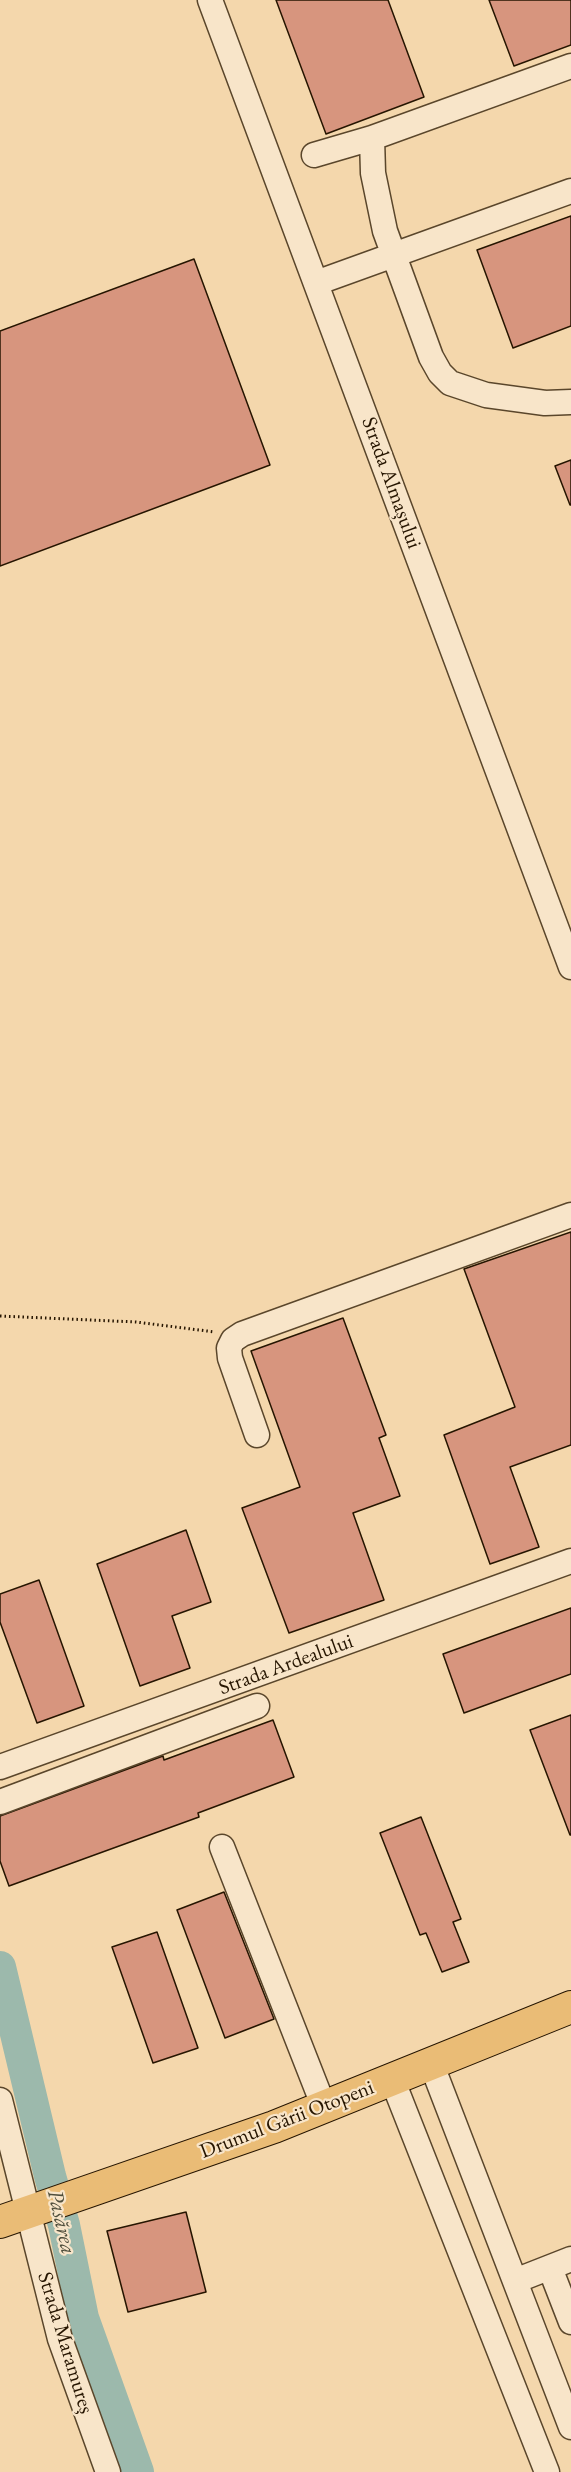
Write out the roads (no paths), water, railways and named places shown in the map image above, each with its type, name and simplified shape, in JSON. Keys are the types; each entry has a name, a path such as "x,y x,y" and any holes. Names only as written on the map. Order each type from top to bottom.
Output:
{"main road":[{"name":"Drumul Gării Otopeni","path":"14,2217 197,2155 324,2107 571,2007"}],"street":[{"name":"Strada Almașului","path":"210,0 571,967"},
{"path":"314,155 372,138 571,66"},
{"path":"372,138 377,196 385,231 430,357 440,373 450,383 486,394 545,403 571,402"},
{"path":"316,283 571,191"},
{"path":"256,1435 230,1358 229,1348 233,1340 242,1334 571,1215"},
{"name":"Strada Ardealului","path":"0,1767 571,1561"},
{"path":"0,1802 257,1706"},
{"path":"222,1847 324,2107"},
{"path":"431,2063 571,2427"},
{"path":"392,2079 547,2472"},
{"name":"Strada Maramureș","path":"0,2100 14,2217 108,2472"},
{"path":"515,2281 561,2264 571,2322"}],"waterway":[{"name":"Pasărea","path":"0,1967 64,2225 83,2318 138,2472"}]}
